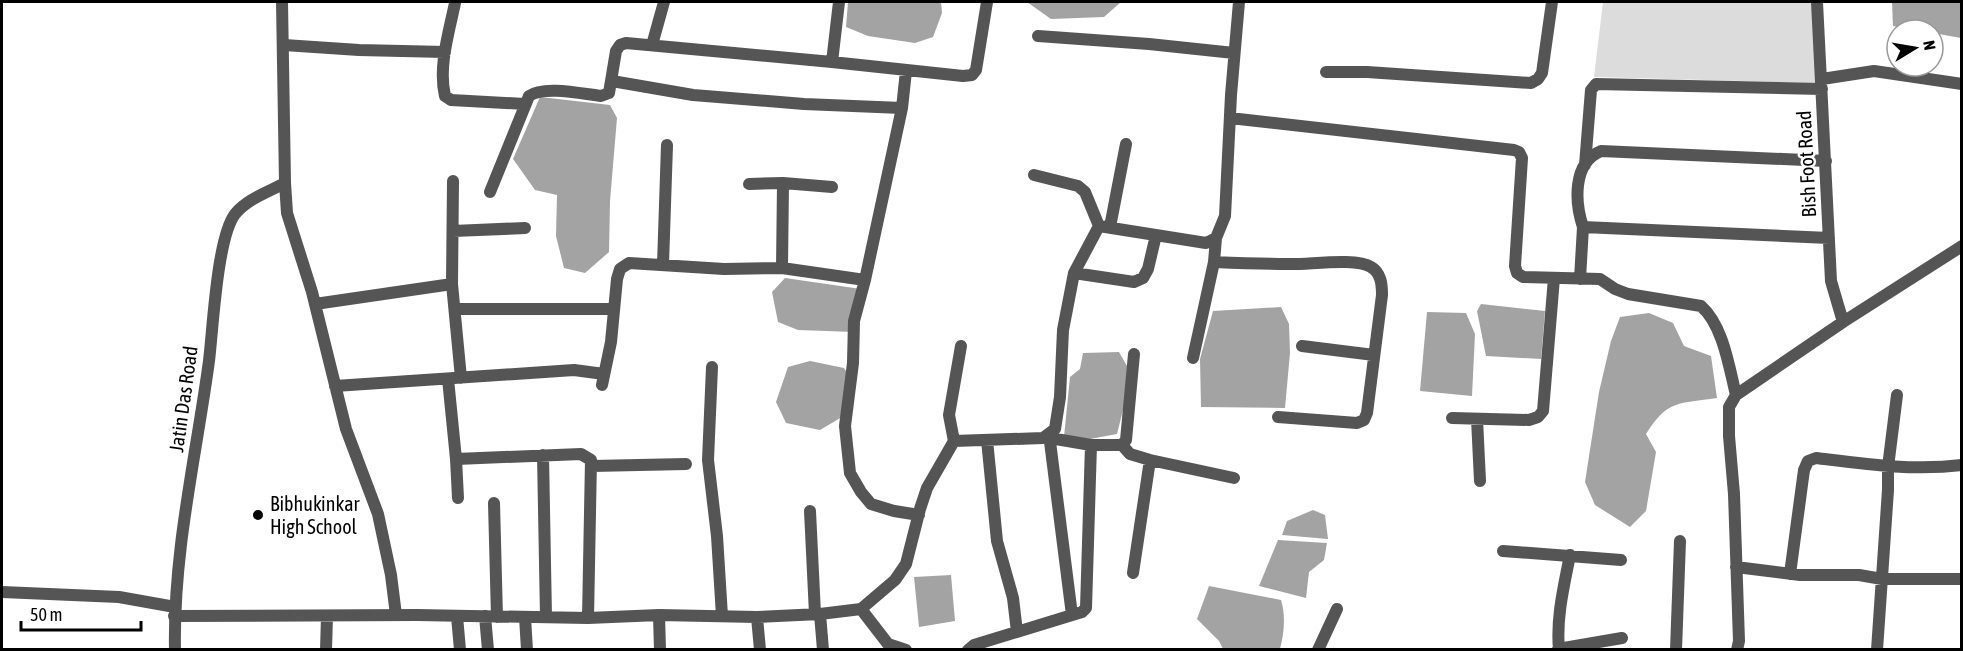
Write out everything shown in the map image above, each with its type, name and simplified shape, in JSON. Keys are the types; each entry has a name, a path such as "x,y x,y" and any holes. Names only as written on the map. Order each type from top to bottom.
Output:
{"street":[{"path":"282,2 287,213 315,304 346,429 378,514 396,615"},
{"path":"652,45 664,2"},
{"path":"832,62 839,2"},
{"path":"490,192 529,96 534,92 545,90 601,96 609,93 616,51 620,45 626,43 652,45 906,71 972,75 976,70 987,2"},
{"path":"1193,358 1214,262 1216,238 1225,216 1239,2"},
{"path":"1326,72 1366,72 1531,83 1542,73 1552,2"},
{"name":"Bish Foot Road","path":"1817,2 1831,281 1843,322"},
{"path":"455,3 442,85 445,96 451,100 525,104"},
{"path":"1038,36 1234,53"},
{"path":"284,45 446,52"},
{"path":"906,71 902,108 854,321 854,363 845,426 850,473 871,504 894,511 919,514"},
{"path":"1580,279 1583,227 1578,213 1578,184 1585,165 1591,90 1596,84 1822,84 1874,71 1962,84"},
{"path":"612,81 704,96 804,104 902,108"},
{"path":"1230,118 1519,152 1522,158 1515,266 1517,273 1522,277 1600,279 1628,294 1701,306 1707,310 1716,325 1736,395"},
{"path":"1072,615 1050,436 1055,429 1060,397 1064,330 1074,273 1104,227 1126,144"},
{"path":"663,265 667,145"},
{"path":"1585,165 1593,154 1601,151 1826,161"},
{"path":"1034,175 1077,186 1085,192 1104,227"},
{"path":"453,181 452,284 461,378"},
{"name":"Jatin Das Road","path":"175,650 178,560 209,362 221,255 235,214 255,198 285,183"},
{"path":"782,268 783,183"},
{"path":"749,184 783,183 832,187"},
{"path":"1104,227 1206,243 1216,238"},
{"path":"1583,227 1829,238"},
{"path":"453,231 525,228"},
{"path":"1074,273 1134,282 1143,278 1148,269 1156,235"},
{"path":"1737,650 1739,641 1734,494 1728,416 1736,395 1843,322 1962,246"},
{"path":"1214,262 1290,264 1357,262 1369,265 1376,271 1382,282 1365,420 1357,423 1278,417"},
{"path":"335,386 574,370 603,379 611,342 617,279 620,268 629,263 724,269 782,268 865,280"},
{"path":"1452,418 1529,420 1538,417 1543,411 1554,278"},
{"path":"315,304 452,284"},
{"path":"455,309 614,309"},
{"path":"2,592 119,597 175,612 327,616 757,617 861,609 895,580 906,564 927,488 954,441 949,415 961,346"},
{"path":"1302,346 1374,355"},
{"path":"954,441 1050,436 1091,446 1122,445 1126,440 1134,354"},
{"path":"712,367 708,460 717,536 722,616"},
{"path":"448,379 458,498"},
{"path":"1877,650 1888,489 1887,467 1897,395"},
{"path":"1477,419 1480,482"},
{"path":"987,440 997,541 1010,580 1017,632"},
{"path":"1122,445 1130,454 1150,460 1234,478"},
{"path":"968,650 974,645 1082,612 1087,604 1091,446"},
{"path":"456,459 581,454 591,460 588,618"},
{"path":"543,455 546,617"},
{"path":"1790,574 1804,470 1808,461 1816,458 1887,467 1932,468 1962,465"},
{"path":"1133,573 1150,460"},
{"path":"591,466 686,464"},
{"path":"488,650 494,503"},
{"path":"810,512 823,650"},
{"path":"1676,650 1680,542"},
{"path":"1503,550 1621,560"},
{"path":"1570,555 1559,609 1558,649 1622,638"},
{"path":"1736,567 1790,574 1859,575 1882,579 1962,579"},
{"path":"861,609 887,646 906,650"},
{"path":"1318,650 1337,609"},
{"path":"659,615 660,650"},
{"path":"326,650 327,616"},
{"path":"457,616 460,650"},
{"path":"525,617 527,650"},
{"path":"757,617 760,650"}],"shaded area":[{"path":"848,2 941,2 942,13 933,37 915,43 868,36 846,27"},
{"path":"1027,2 1121,2 1104,17 1051,19"},
{"path":"1603,2 1813,2 1818,83 1594,77"},
{"path":"1892,2 1961,2 1961,38 1945,35 1945,18 1893,18"},
{"path":"540,97 610,105 617,118 610,201 609,252 585,273 564,268 556,236 557,195 535,190 513,159"},
{"path":"785,278 861,289 854,332 798,330 778,322 772,292"},
{"path":"1481,304 1545,311 1541,359 1486,356 1477,311"},
{"path":"1281,307 1289,324 1290,353 1285,408 1201,407 1200,359 1213,311"},
{"path":"1427,312 1466,313 1475,334 1472,396 1420,391"},
{"path":"1649,313 1673,323 1684,346 1711,356 1717,398 1684,403 1668,409 1661,414 1646,434 1656,452 1646,511 1630,527 1595,505 1585,482 1599,392 1611,341 1620,317"},
{"path":"1119,352 1127,366 1126,398 1117,434 1090,439 1064,437 1070,377 1080,369 1083,353"},
{"path":"810,361 844,368 851,379 842,417 820,430 786,423 776,402 788,367"},
{"path":"1313,510 1325,515 1328,539 1282,535 1287,521"},
{"path":"1278,540 1327,543 1324,560 1309,572 1306,598 1259,586"},
{"path":"951,575 955,621 919,627 914,577"},
{"path":"1209,586 1281,600 1284,625 1280,649 1223,649 1219,641 1197,619"}],"place":[{"name":"Bibhukinkar High School","path":"258,515"}]}
